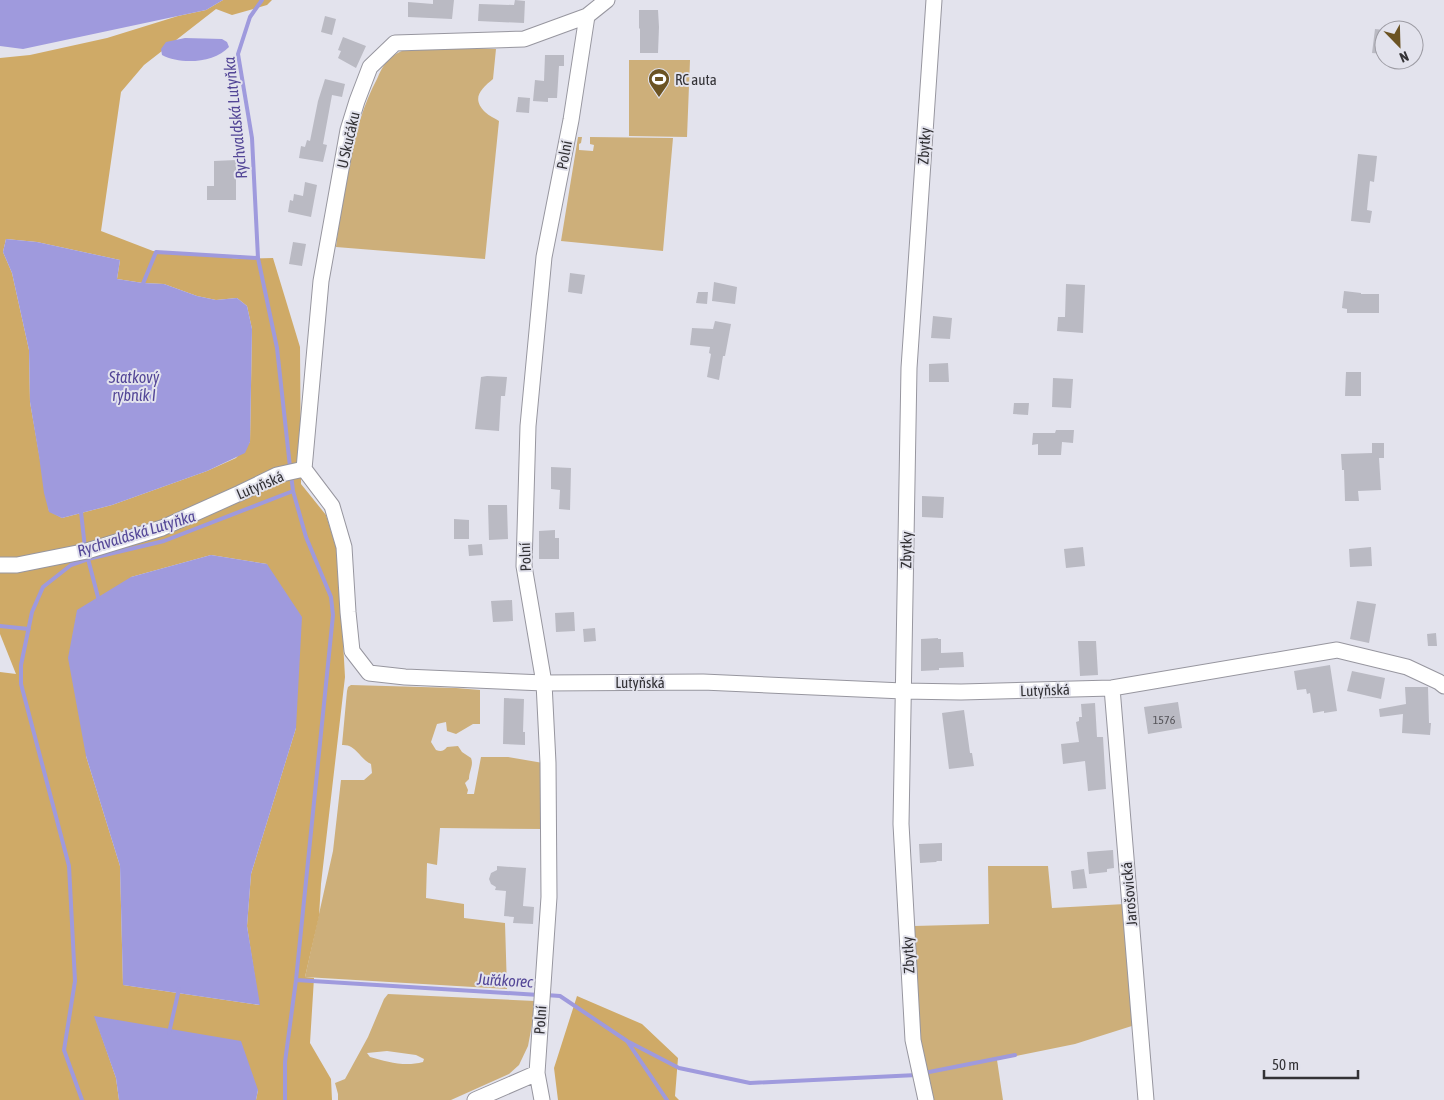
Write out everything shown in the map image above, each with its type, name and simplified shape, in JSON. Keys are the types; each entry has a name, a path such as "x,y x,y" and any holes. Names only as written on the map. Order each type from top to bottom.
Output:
{"street":[{"name":"U Skučáku","path":"304,469 321,281 348,130 370,67 395,43 524,38 587,16 607,0"},
{"name":"Zbytky","path":"926,1100 913,1040 901,824 909,368 934,0"},
{"name":"Polní","path":"542,1100 537,1073 549,897 548,763 544,683 524,566 528,426 544,256 571,120 587,16"},
{"name":"Lutyňská","path":"0,565 17,565 86,551 153,531 277,475 304,469 332,506 344,547 352,650 370,673 405,677 544,683 703,682 903,692 961,692 1112,688 1337,650 1407,667 1444,686"},
{"name":"Jarošovická","path":"1112,688 1146,1100"},
{"path":"475,1100 537,1073"}],"shaded area":[{"path":"223,0 272,0 267,5 232,15 216,9 144,65 121,92 101,231 153,251 242,259 273,258 300,347 301,484 326,515 338,554 345,677 319,916 305,977 314,978 310,1043 331,1079 332,1100 256,1100 258,1090 95,1017 116,1078 119,1100 0,1100 0,672 16,674 0,634 0,58 30,55 107,38 178,16 206,10","holes":["6,239 37,242 120,260 117,279 164,284 197,296 216,300 237,298 247,306 252,329 250,442 236,458 207,471 112,505 62,518 49,511 30,402 29,350 12,273 3,252","211,555 267,564 296,728 251,874 247,926 259,1005 123,985 120,866 86,756 131,577"]},
{"path":"420,46 496,49 493,79 485,86 478,98 485,112 499,121 485,259 336,247 349,161 354,139 368,98 383,66 392,57 399,52"},
{"name":"RC auta","path":"629,60 690,60 687,137 629,136"},
{"path":"578,137 582,137 579,150 593,151 594,145 590,144 590,137 673,138 663,251 561,241"},
{"path":"351,685 480,690 480,724 473,724 456,734 447,731 446,722 437,724 431,742 436,750 439,751 447,747 458,746 462,752 471,758 469,779 465,783 468,790 467,794 474,794 481,757 508,757 543,763 544,829 440,828 437,865 427,863 426,898 464,904 464,918 505,923 507,989 305,977 333,851 341,780 364,780 372,773 371,764 351,747 342,745 347,691"},
{"path":"988,866 1048,866 1052,908 1125,904 1135,1025 1075,1044 997,1060 1003,1100 933,1100 919,1037 914,926 989,924"},
{"path":"388,994 535,1001 528,1046 519,1065 509,1074 451,1100 338,1100 335,1083 345,1079 368,1037 384,999","holes":["387,1051 416,1055 424,1059 423,1062 410,1064 383,1061 370,1057 367,1053"]},
{"path":"577,996 642,1024 678,1058 675,1096 679,1100 558,1100 554,1068"}],"water":[{"path":"0,0 223,0 206,10 23,49 0,46"},
{"path":"185,38 222,39 227,42 229,47 215,56 197,61 178,60 162,55 161,49 166,42"},
{"name":"Statkový rybník I","path":"6,239 37,242 120,260 117,279 164,284 197,296 216,300 237,298 247,306 252,329 250,442 245,453 207,471 112,505 62,518 49,512 44,493 30,402 29,350 12,273 3,252"},
{"path":"211,555 267,564 302,617 296,728 251,874 247,926 260,1005 123,985 120,866 86,756 68,658 77,610 131,577"},
{"path":"94,1016 241,1041 258,1090 256,1100 119,1100 116,1078"}],"building":[{"path":"433,0 454,0 452,19 408,17 408,2 433,4"},
{"path":"515,0 525,1 524,23 478,21 479,4 514,5"},
{"path":"639,10 658,10 658,53 640,53"},
{"path":"325,16 336,19 332,35 321,32"},
{"path":"343,37 366,46 356,68 338,58 341,51 338,50"},
{"path":"1374,37 1374,53 1372,53"},
{"path":"545,55 564,55 564,66 559,66 557,98 548,98 548,102 533,101 535,80 544,81"},
{"path":"325,79 345,84 342,97 332,95 323,144 327,145 323,162 299,158 301,146 305,147 307,140 310,141 318,101"},
{"path":"518,97 530,98 529,113 516,112"},
{"path":"1358,154 1377,156 1374,182 1370,181 1367,210 1372,211 1370,223 1351,221"},
{"path":"236,160 236,200 207,200 207,186 214,186 214,161"},
{"path":"305,182 317,185 311,217 288,212 290,200 293,201 294,194 303,196"},
{"path":"293,242 306,244 302,266 289,264"},
{"path":"570,273 585,275 582,294 568,292"},
{"path":"714,282 737,287 735,304 712,301"},
{"path":"1066,284 1085,285 1083,333 1057,331 1058,317 1065,317"},
{"path":"1344,291 1361,294 1379,294 1379,313 1347,313 1347,309 1342,308"},
{"path":"698,292 708,292 707,304 696,303"},
{"path":"933,316 952,318 950,339 931,338"},
{"path":"715,321 731,324 719,380 707,377 711,354 709,353 710,347 690,345 692,328 713,329"},
{"path":"948,363 949,382 929,382 929,364"},
{"path":"1346,372 1361,372 1361,396 1345,396"},
{"path":"481,377 507,377 505,396 501,396 499,431 475,429"},
{"path":"1053,378 1073,379 1071,408 1052,407"},
{"path":"1014,403 1029,403 1028,415 1013,414"},
{"path":"1056,430 1074,430 1073,443 1062,442 1061,455 1038,455 1038,444 1032,445 1033,433 1055,433"},
{"path":"1372,443 1384,443 1384,458 1379,458 1381,490 1358,491 1359,501 1345,501 1344,470 1342,470 1341,454 1372,453"},
{"path":"551,467 571,468 570,510 559,509 560,490 551,489"},
{"path":"922,496 944,497 943,518 922,517"},
{"path":"488,505 507,505 508,539 489,540"},
{"path":"454,519 469,520 469,539 454,539"},
{"path":"555,530 555,538 559,538 559,559 539,559 539,531"},
{"path":"482,544 483,555 469,556 468,545"},
{"path":"1083,547 1085,566 1066,568 1064,549"},
{"path":"1371,547 1372,566 1350,567 1349,549"},
{"path":"512,600 513,621 493,622 491,601"},
{"path":"1357,601 1376,604 1369,643 1350,639"},
{"path":"574,612 575,631 556,632 555,613"},
{"path":"595,628 596,641 584,642 583,629"},
{"path":"1436,633 1437,646 1428,646 1427,634"},
{"path":"921,639 941,639 941,653 963,652 964,667 921,671"},
{"path":"1078,641 1096,641 1098,675 1080,676"},
{"path":"1330,665 1337,711 1313,713 1310,693 1307,694 1306,689 1297,690 1294,671"},
{"path":"1352,671 1385,678 1381,699 1347,691"},
{"path":"1405,687 1428,687 1430,735 1402,733 1403,714 1380,717 1379,709 1406,704"},
{"path":"504,698 524,699 523,732 525,732 525,745 503,744"},
{"path":"1178,702 1182,728 1148,734 1144,707"},
{"path":"1095,703 1097,737 1103,737 1106,789 1088,791 1085,761 1063,764 1061,744 1079,742 1076,722 1079,721 1079,717 1082,717 1081,704"},
{"path":"964,710 970,753 972,753 974,766 949,769 942,713"},
{"path":"942,843 942,861 920,863 919,844"},
{"path":"1113,850 1114,868 1107,869 1107,872 1089,874 1087,852"},
{"path":"497,866 526,868 523,906 534,907 533,924 513,923 514,917 504,916 506,891 495,890 496,887 491,884 489,879 491,873 497,870"},
{"path":"1084,869 1087,888 1073,889 1071,871"}],"waterway":[{"name":"Rychvaldská Lutyňka","path":"262,0 250,17 238,54 252,138 258,258 277,348 290,467"},
{"path":"142,286 156,252 258,258"},
{"path":"285,1100 285,1062 296,980 333,615 331,597 306,537 293,491 291,474"},
{"name":"Rychvaldská Lutyňka","path":"82,1100 64,1050 75,981 69,866 21,684 21,665 32,612 43,587 71,565 88,559 164,541 293,491"},
{"path":"82,508 85,548"},
{"path":"87,555 99,601"},
{"path":"0,626 29,629"},
{"name":"Juřákorec","path":"296,980 539,995"},
{"path":"169,1033 179,989"},
{"name":"Juřákorec","path":"546,995 560,996 627,1041 667,1100"},
{"path":"627,1041 679,1068 750,1083 917,1075"},
{"path":"924,1073 1015,1055"}],"place":[{"name":"RC auta","path":"659,98"}]}
